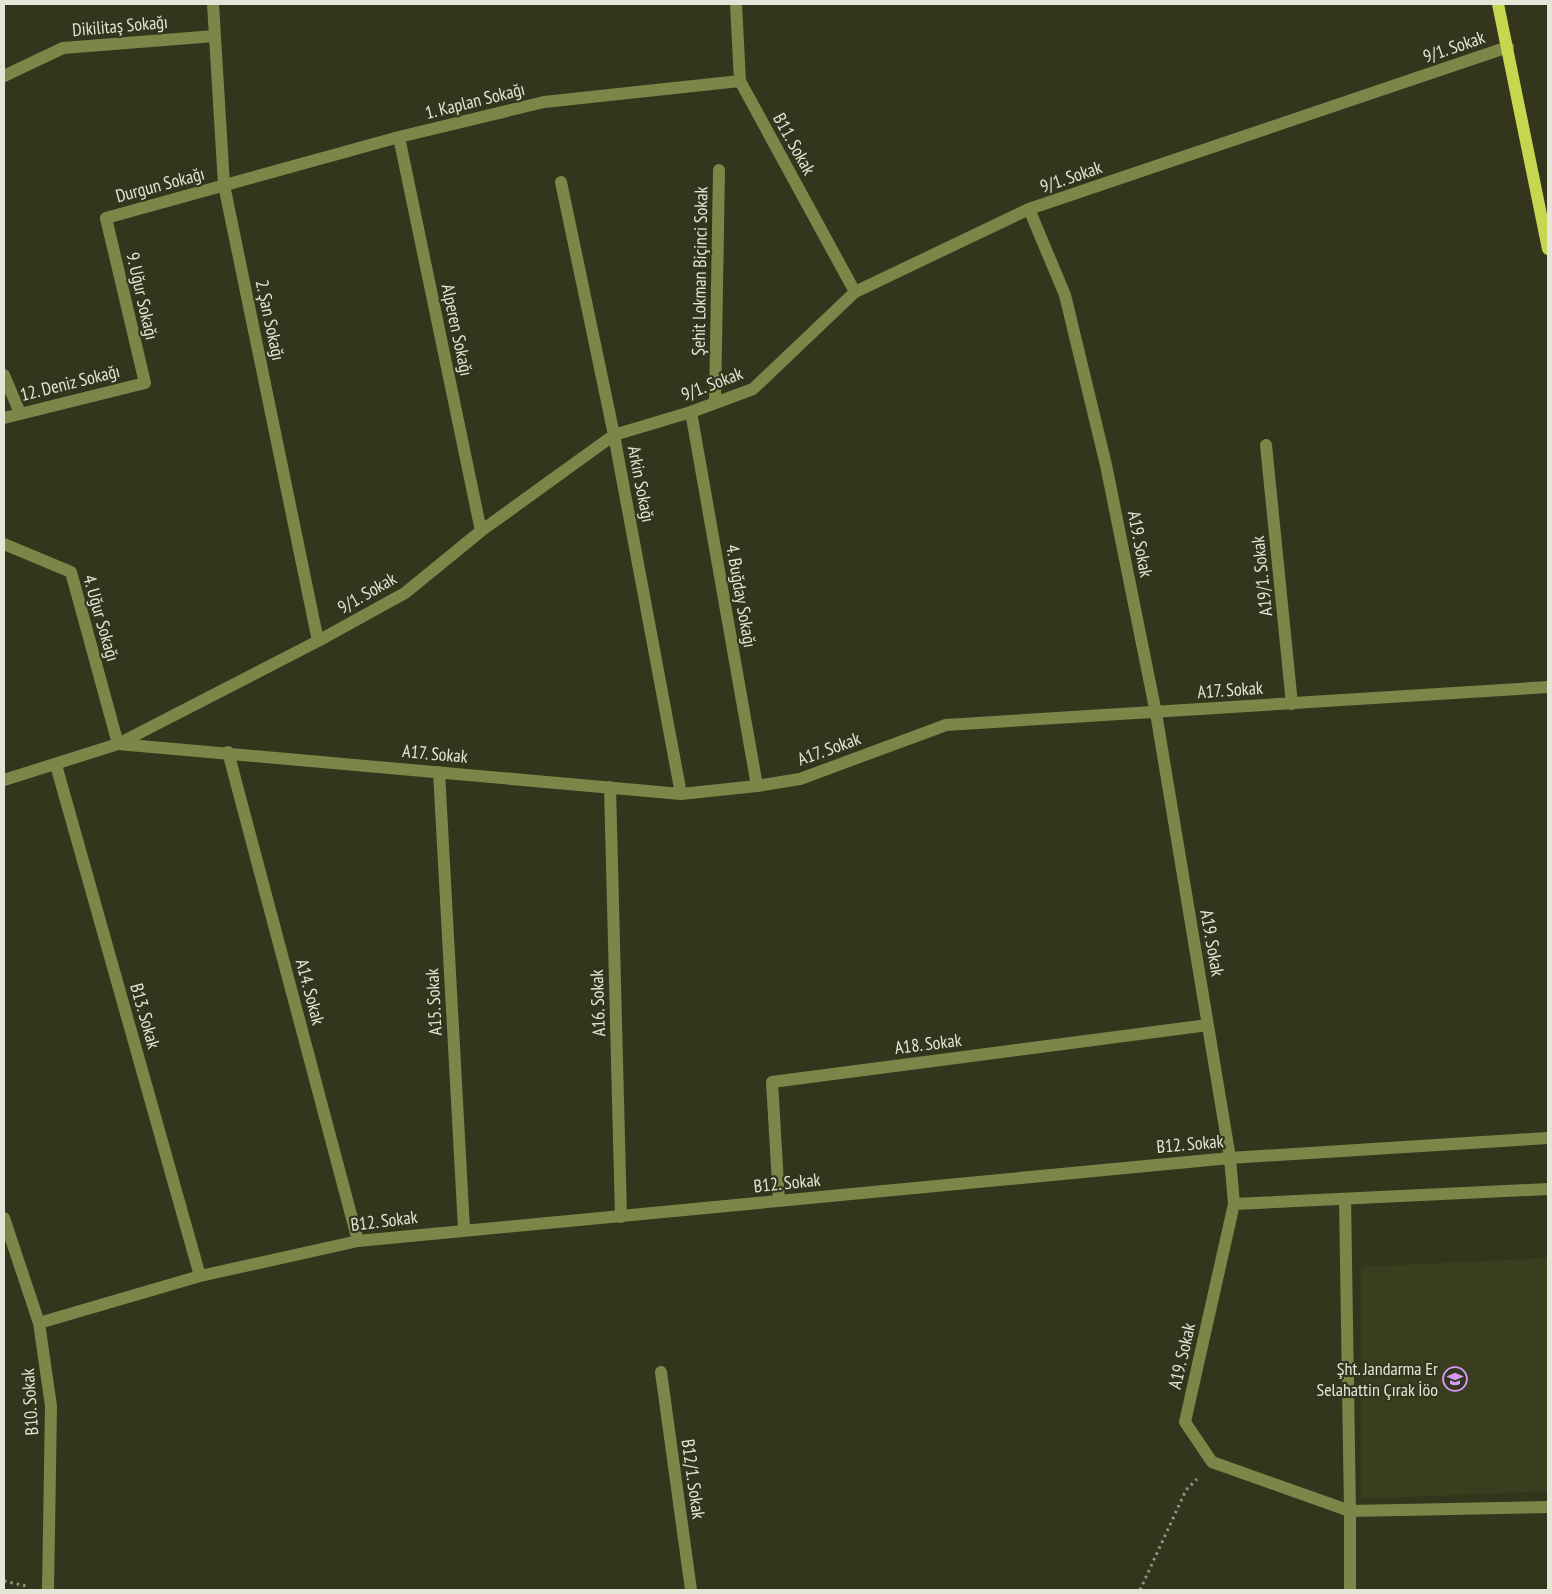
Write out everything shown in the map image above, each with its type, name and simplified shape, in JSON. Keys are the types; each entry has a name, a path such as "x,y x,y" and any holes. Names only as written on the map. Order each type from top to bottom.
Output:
{"main road":[{"path":"1498,4 1548,249"}],"street":[{"name":"2. Şan Sokağı","path":"212,4 224,185 318,641"},
{"name":"B11. Sokak","path":"736,4 740,81 855,292"},
{"name":"Dikilitaş Sokağı","path":"4,76 63,48 215,36"},
{"name":"9/1. Sokak","path":"4,780 118,744 318,641 405,593 481,531 614,435 691,412 753,389 855,292 1029,209 1508,47"},
{"name":"1. Kaplan Sokağı","path":"224,185 399,137 544,102 740,81"},
{"name":"Alperen Sokağı","path":"399,137 481,531"},
{"name":"Şehit Lokman Biçinci Sokak","path":"715,403 719,170"},
{"name":"Arkin Sokağı","path":"561,182 614,435 682,794"},
{"name":"Durgun Sokağı","path":"106,218 224,185"},
{"name":"A19. Sokak","path":"1029,209 1065,295 1106,465 1156,713 1230,1158 1234,1204 1185,1422 1212,1462"},
{"name":"9. Uğur Sokağı","path":"106,218 145,383"},
{"path":"4,375 20,413"},
{"name":"12. Deniz Sokağı","path":"4,418 145,383"},
{"name":"4. Buğday Sokağı","path":"691,412 757,786"},
{"name":"A19/1. Sokak","path":"1266,445 1292,704"},
{"name":"4. Uğur Sokağı","path":"4,544 71,572 118,744"},
{"name":"A17. Sokak","path":"118,744 228,752 682,794 757,786 800,779 946,724 1156,713 1548,687"},
{"name":"A14. Sokak","path":"228,752 358,1241"},
{"name":"B13. Sokak","path":"56,765 200,1276"},
{"name":"A15. Sokak","path":"439,772 464,1229"},
{"name":"A16. Sokak","path":"610,787 621,1217"},
{"name":"A18. Sokak","path":"779,1202 772,1082 1208,1025"},
{"name":"B12. Sokak","path":"39,1323 200,1276 358,1241 464,1229 621,1217 1230,1158 1548,1138"},
{"path":"1234,1204 1548,1189"},
{"path":"1345,1199 1350,1590"},
{"name":"B10. Sokak","path":"4,1218 39,1323 51,1406 48,1590"},
{"name":"B12/1. Sokak","path":"661,1372 691,1590"},
{"path":"1212,1462 1350,1511 1548,1507"}],"path":[{"path":"1140,1590 1186,1490 1212,1462"}],"shaded area":[{"name":"Şht. Jandarma Er Selahattin Çırak İöo","path":"1548,1258 1548,1491 1361,1499 1361,1267"}],"place":[{"name":"Şht. Jandarma Er Selahattin Çırak İöo","path":"1455,1379"}]}
